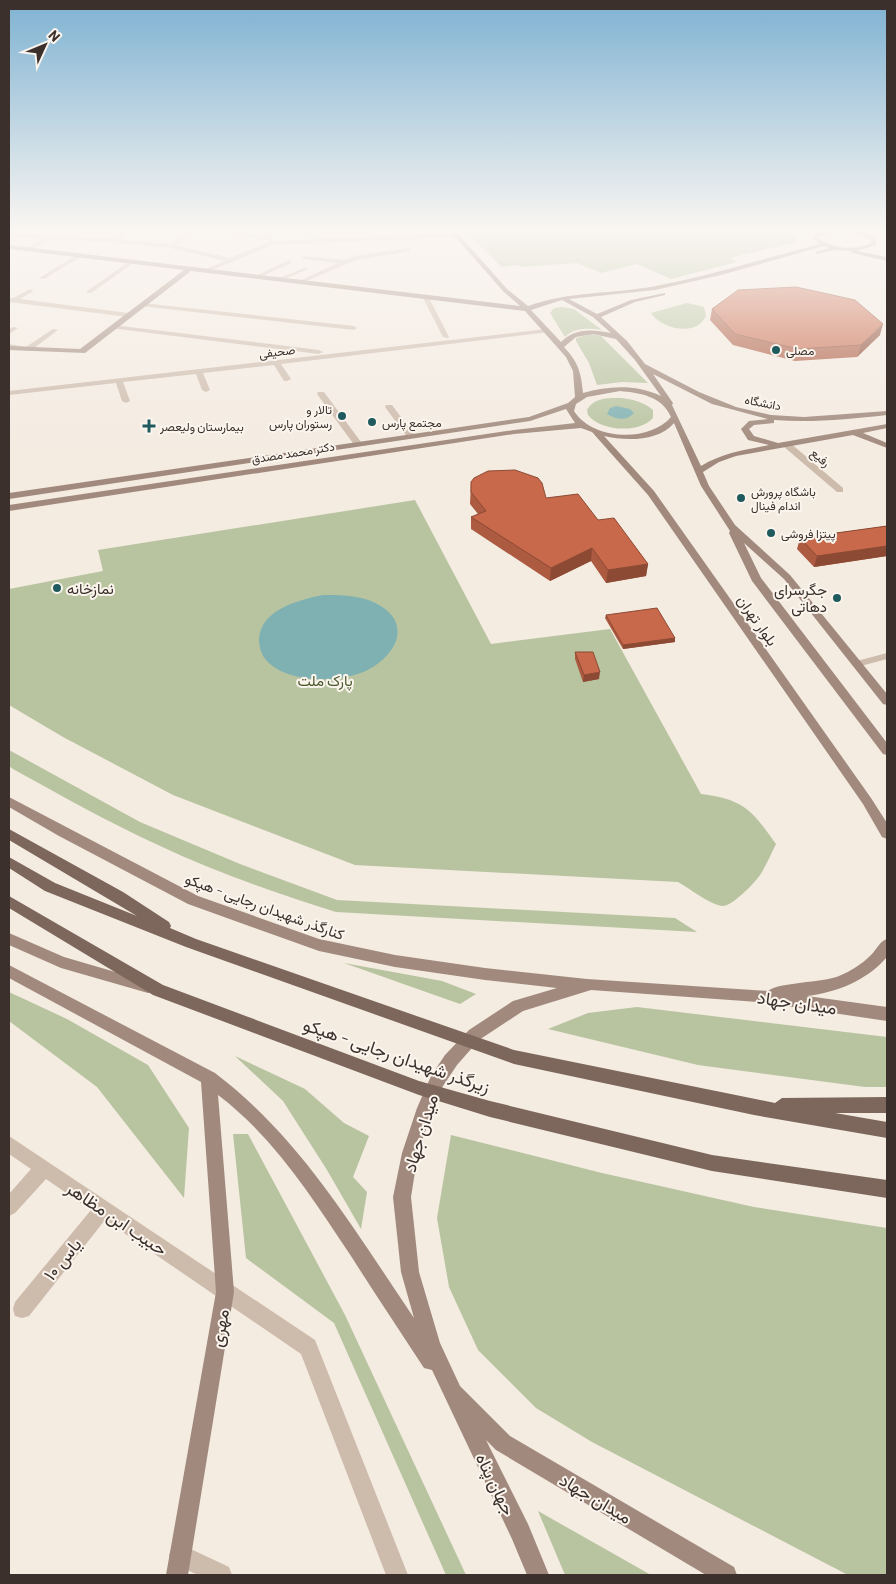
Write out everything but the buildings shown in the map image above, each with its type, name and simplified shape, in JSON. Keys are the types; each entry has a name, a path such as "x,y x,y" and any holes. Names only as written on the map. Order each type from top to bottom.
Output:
{"main road":[{"path":"486,304 527,308 537,304"},
{"path":"522,304 560,346 577,372 575,400 570,411 582,426 595,431 621,436 647,435 671,424 673,413"},
{"path":"574,304 585,308 597,316 644,366"},
{"path":"597,316 626,304"},
{"path":"9,347 82,351 142,305"},
{"path":"560,346 568,338 580,332 600,333 618,338"},
{"name":"بلوار تهران","path":"644,366 673,413 706,486 730,527 756,579 887,751"},
{"name":"دانشگاه","path":"644,366 690,392 753,414 793,420 887,414"},
{"name":"دکتر محمد مصدق","path":"9,496 530,419 604,390 636,391 664,401 673,413"},
{"path":"530,419 539,428"},
{"path":"784,444 774,444 751,438 745,428 752,423 793,420"},
{"name":"دکتر محمد مصدق","path":"9,508 539,428 582,426"},
{"path":"699,471 724,456 887,426"},
{"name":"بلوار تهران","path":"595,431 651,493 862,793 887,834"},
{"path":"854,432 887,446"},
{"name":"بلوار تهران","path":"730,527 787,577 887,702"},
{"name":"کنارگذر شهیدان رجایی - هپکو","path":"9,801 64,833 193,900 319,945 395,961 484,974 591,984"},
{"path":"9,834 118,896 192,943"},
{"path":"9,862 50,887 192,943 514,1057 754,1107 887,1130"},
{"name":"زیرگذر شهیدان رجایی - هپکو","path":"9,901 158,990 419,1088 490,1109 712,1163 887,1189"},
{"path":"9,939 61,962 158,990"},
{"path":"758,996 833,986 863,973 885,950 887,945"},
{"path":"9,971 209,1078 233,1094 256,1116 296,1163 332,1212 452,1392"},
{"name":"میدان جهاد","path":"726,1575 503,1444 452,1392 431,1345 410,1272 402,1197 410,1153 425,1108 437,1081 451,1060 474,1035 518,1006 591,984 758,996 887,1014"},
{"name":"مهری","path":"179,1565 225,1292 209,1078"},
{"path":"754,1107 887,1105"},
{"name":"جهان پناه","path":"452,1392 520,1532 538,1575"}],"street":[{"path":"37,304 128,315"},
{"path":"429,304 446,337"},
{"path":"142,305 354,328"},
{"path":"44,314 55,306"},
{"path":"298,322 306,313"},
{"path":"113,327 339,355"},
{"path":"27,349 55,330"},
{"name":"صحیفی","path":"9,393 547,331"},
{"path":"276,362 287,379"},
{"path":"199,371 206,390"},
{"path":"119,380 126,401"},
{"path":"321,394 358,444"},
{"path":"389,407 412,436"},
{"name":"رفیع","path":"784,444 840,490"},
{"path":"857,664 887,656"},
{"name":"حبیب ابن مظاهر","path":"9,1144 308,1347 397,1575"},
{"path":"9,1207 44,1168"},
{"name":"یاس ۱۰","path":"22,1309 103,1209"},
{"path":"179,1565 221,1575"}],"green space":[{"path":"684,304 691,304 704,307 706,316 700,324 693,328 680,329 660,322 651,313"},
{"path":"554,308 574,309 602,330 577,330 565,337 550,313"},
{"path":"591,334 601,336 648,383 622,382 597,385 589,363 576,341 576,338"},
{"path":"622,398 650,407 653,410 653,418 639,427 620,428 601,424 588,415 587,410 598,400"},
{"name":"پارک ملت","path":"415,500 491,644 610,629 701,794 727,799 745,808 760,823 776,844 764,869 750,887 738,898 722,906 705,899 678,882 355,865 173,795 63,737 9,705 9,589 103,571 98,550"},
{"path":"9,750 140,822 240,864 337,900 675,918 697,932 336,912 268,890 224,873 180,855 121,827 13,769 9,766"},
{"path":"344,963 442,981 476,994 460,1004"},
{"path":"9,992 67,1019 148,1065 189,1128 184,1198 97,1087 9,1021"},
{"path":"637,1007 887,1037 887,1087 865,1087 698,1065 548,1029 588,1013"},
{"path":"235,1056 305,1089 344,1123 369,1136 353,1177 367,1192 361,1229 327,1170 283,1101"},
{"path":"233,1134 248,1134 345,1315 466,1575 446,1575 334,1323 246,1258"},
{"path":"451,1135 602,1173 754,1207 887,1228 887,1575 848,1575 592,1442 536,1408 478,1350 449,1287 437,1218"},
{"path":"538,1511 651,1575 565,1575"}],"water":[{"path":"616,406 630,409 634,413 622,419 614,418 607,414 610,408"},
{"path":"323,595 365,599 379,605 388,612 395,620 398,629 397,639 384,658 362,673 334,679 303,678 288,674 266,660 259,644 259,639 261,629 266,620 274,613 293,603"}],"place":[{"name":"مصلی","path":"776,350"},
{"name":"تالار و رستوران پارس","path":"342,416"},
{"name":"مجتمع پارس","path":"372,422"},
{"name":"بیمارستان ولیعصر","path":"149,426"},
{"name":"باشگاه پرورش اندام فینال","path":"741,498"},
{"name":"پیتزا فروشی","path":"771,533"},
{"name":"نمازخانه","path":"57,588"},
{"name":"جگرسرای دهاتی","path":"837,598"}]}
